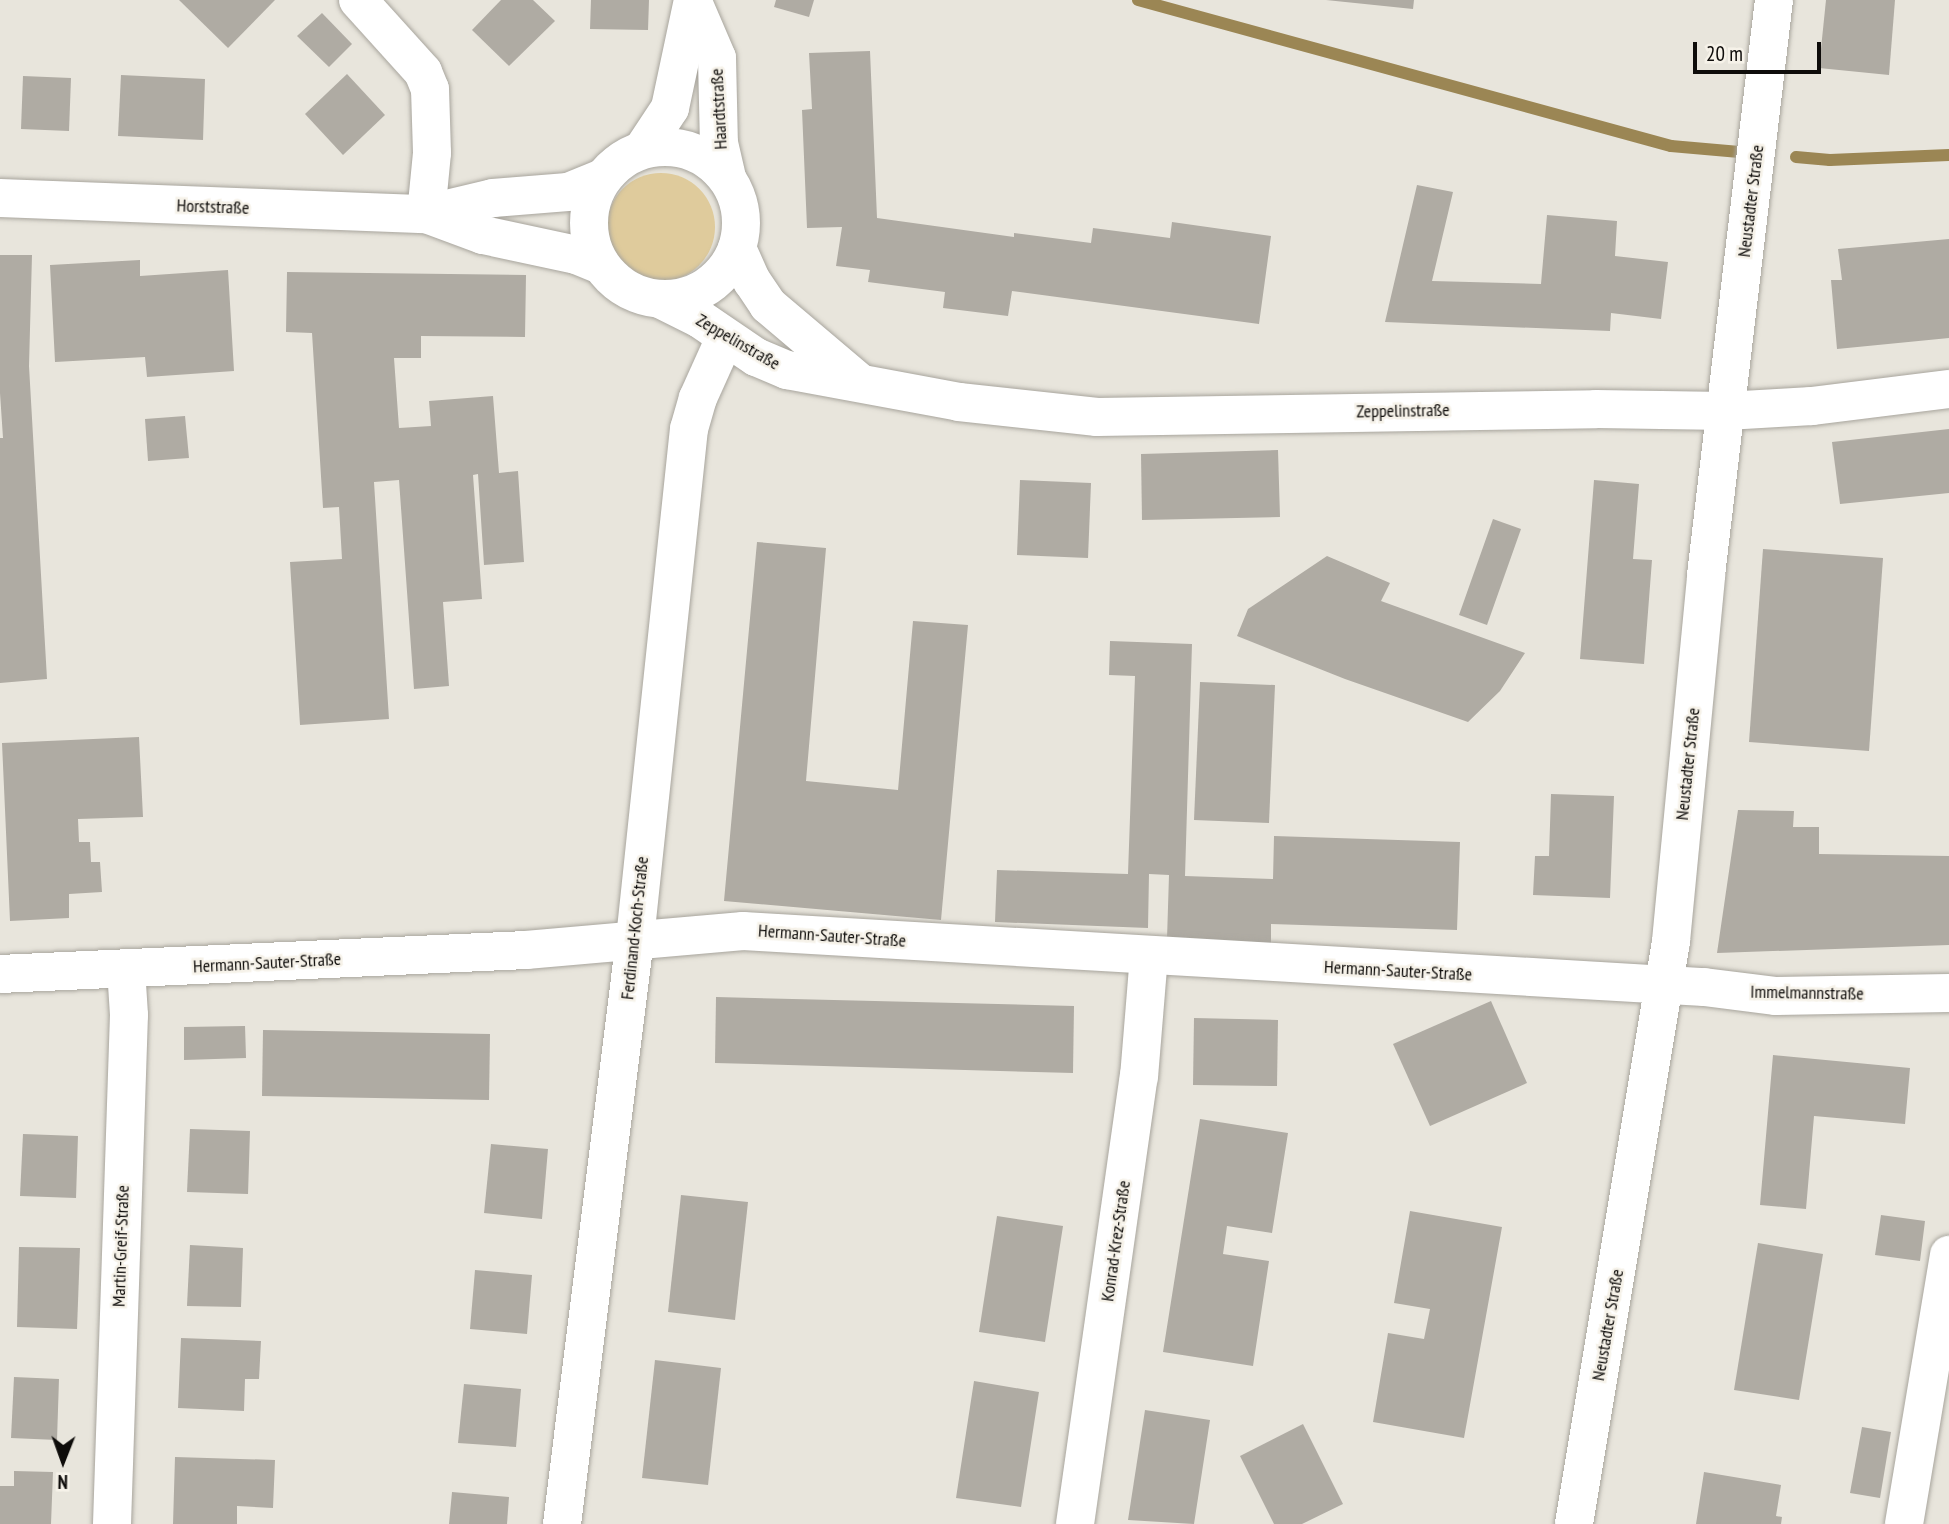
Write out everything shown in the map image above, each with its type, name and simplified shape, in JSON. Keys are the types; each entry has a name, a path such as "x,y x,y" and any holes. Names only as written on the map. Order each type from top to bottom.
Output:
{"street":[{"path":"358,0 423,72 430,89 433,121 426,214"},
{"name":"Neustadter Straße","path":"1574,1524 1665,986 1706,575 1774,0"},
{"name":"Haardtstraße","path":"643,149 670,108 693,1"},
{"name":"Haardtstraße","path":"693,1 717,58 719,143 727,178"},
{"path":"643,149 666,147 689,150 710,161 727,178 738,199 742,223 737,248 726,269 708,285 686,296 662,300"},
{"name":"Horststraße","path":"643,149 622,159 602,178 593,196 588,219 591,244 601,265 617,283 638,295 662,300"},
{"name":"Horststraße","path":"0,198 426,214 493,198 568,192 602,178"},
{"name":"Horststraße","path":"426,214 483,235 576,255 601,265"},
{"name":"Zeppelinstraße","path":"737,248 752,281 768,305 860,382"},
{"name":"Zeppelinstraße","path":"662,300 700,319 725,338 787,370 986,405 1097,417 1597,409 1726,411 1812,406 1949,389"},
{"name":"Ferdinand-Koch-Straße","path":"562,1524 635,939 689,429 698,398 725,338"},
{"name":"Hermann-Sauter-Straße","path":"0,974 526,950 743,930 1665,986"},
{"name":"Konrad-Krez-Straße","path":"1075,1524 1139,1077 1149,956"},
{"name":"Martin-Greif-Straße","path":"112,1524 129,1015 126,969"},
{"name":"Immelmannstraße","path":"1665,986 1776,996 1949,993"},
{"path":"1904,1524 1937,1406 1949,1255"}],"shaded area":[{"path":"661,173 682,177 699,189 711,206 715,227 711,248 699,265 682,277 661,281 640,277 623,265 611,248 607,227 611,206 623,189 640,177"}],"building":[{"path":"179,0 275,0 228,48"},
{"path":"501,0 533,0 555,21 509,66 472,30"},
{"path":"591,0 649,0 648,30 590,29"},
{"path":"776,0 814,0 809,17 774,7"},
{"path":"1326,0 1414,0 1413,9"},
{"path":"1826,0 1895,0 1889,75 1819,68"},
{"path":"322,13 352,44 329,67 297,36"},
{"path":"870,51 877,218 1014,237 1014,233 1091,243 1093,228 1170,238 1172,222 1271,236 1259,324 1012,291 1008,316 943,308 945,292 868,282 870,270 836,266 842,227 807,228 802,110 812,109 809,53"},
{"path":"347,74 385,115 343,155 305,114"},
{"path":"121,75 205,79 203,140 118,136"},
{"path":"23,76 71,78 69,131 21,129"},
{"path":"1417,185 1453,192 1432,281 1541,284 1547,215 1617,221 1615,256 1668,262 1661,319 1611,313 1610,331 1385,322"},
{"path":"1949,239 1949,338 1837,349 1831,280 1842,280 1838,249"},
{"path":"0,255 32,255 29,366 47,679 0,683 0,438 3,438 0,393"},
{"path":"140,260 140,276 228,270 234,371 147,377 145,357 55,362 50,265"},
{"path":"287,272 526,275 525,337 421,336 421,358 394,358 399,428 431,426 429,401 493,396 499,473 518,471 524,562 484,565 478,474 473,475 482,599 443,602 449,686 414,689 399,480 374,482 389,719 300,725 290,562 342,559 339,507 323,508 312,333 286,332"},
{"path":"185,416 189,458 148,461 145,419"},
{"path":"1949,429 1949,493 1840,504 1832,442"},
{"path":"1278,450 1280,517 1142,520 1141,454"},
{"path":"1020,480 1091,483 1088,558 1017,555"},
{"path":"1594,480 1639,484 1633,559 1652,560 1644,664 1580,659"},
{"path":"1493,519 1521,529 1487,625 1459,615"},
{"path":"757,542 826,548 806,781 898,790 913,621 968,625 941,920 724,901"},
{"path":"1763,549 1883,558 1869,751 1749,742"},
{"path":"1327,556 1390,583 1381,601 1525,653 1500,691 1468,722 1345,679 1237,636 1248,609"},
{"path":"1110,641 1192,644 1185,876 1273,879 1274,836 1460,842 1457,930 1271,924 1271,943 1167,939 1169,875 1149,874 1148,928 995,922 997,870 1128,874 1135,676 1109,675"},
{"path":"1200,682 1275,685 1269,823 1194,820"},
{"path":"139,737 143,817 78,819 79,842 90,842 91,862 100,862 102,892 69,894 69,918 10,921 2,743"},
{"path":"1551,794 1614,796 1610,898 1533,895 1535,856 1549,856"},
{"path":"1738,810 1794,811 1793,827 1819,827 1819,854 1949,856 1949,945 1717,953"},
{"path":"716,997 1074,1006 1073,1073 715,1063"},
{"path":"1491,1001 1527,1083 1430,1126 1393,1044"},
{"path":"1194,1018 1278,1020 1277,1086 1193,1085"},
{"path":"245,1026 246,1058 184,1060 184,1027"},
{"path":"263,1030 490,1034 489,1100 262,1096"},
{"path":"1773,1055 1910,1068 1905,1124 1814,1116 1806,1209 1760,1205"},
{"path":"1200,1119 1288,1133 1272,1233 1227,1226 1223,1254 1269,1261 1253,1366 1163,1352"},
{"path":"190,1129 250,1131 248,1194 187,1192"},
{"path":"23,1134 78,1136 76,1198 20,1196"},
{"path":"491,1144 548,1149 542,1219 484,1213"},
{"path":"681,1195 748,1202 735,1320 668,1312"},
{"path":"1410,1211 1502,1227 1464,1438 1373,1422 1388,1333 1424,1339 1430,1309 1394,1303"},
{"path":"1881,1215 1925,1221 1920,1261 1875,1255"},
{"path":"997,1216 1063,1226 1045,1342 979,1332"},
{"path":"1758,1243 1823,1254 1799,1400 1734,1390"},
{"path":"190,1245 243,1248 241,1307 187,1306"},
{"path":"19,1247 80,1248 77,1329 17,1327"},
{"path":"475,1270 532,1275 527,1334 470,1329"},
{"path":"181,1338 261,1341 259,1379 245,1379 244,1411 178,1408"},
{"path":"655,1360 721,1368 708,1485 642,1478"},
{"path":"14,1377 59,1379 57,1440 11,1438"},
{"path":"974,1381 1039,1392 1021,1507 956,1498"},
{"path":"464,1384 521,1389 516,1447 458,1443"},
{"path":"1145,1410 1210,1420 1194,1524 1128,1520"},
{"path":"1303,1424 1343,1504 1302,1524 1274,1524 1240,1456"},
{"path":"1862,1427 1891,1432 1880,1498 1850,1493"},
{"path":"175,1457 275,1460 273,1508 237,1506 237,1524 173,1524"},
{"path":"14,1471 53,1472 51,1524 0,1524 0,1486 14,1486"},
{"path":"1704,1472 1781,1485 1776,1516 1782,1517 1781,1524 1696,1524"},
{"path":"452,1492 509,1497 507,1524 449,1524"}],"waterway":[{"path":"1138,0 1671,146 1751,153"},
{"path":"1796,157 1830,160 1949,155"}]}
